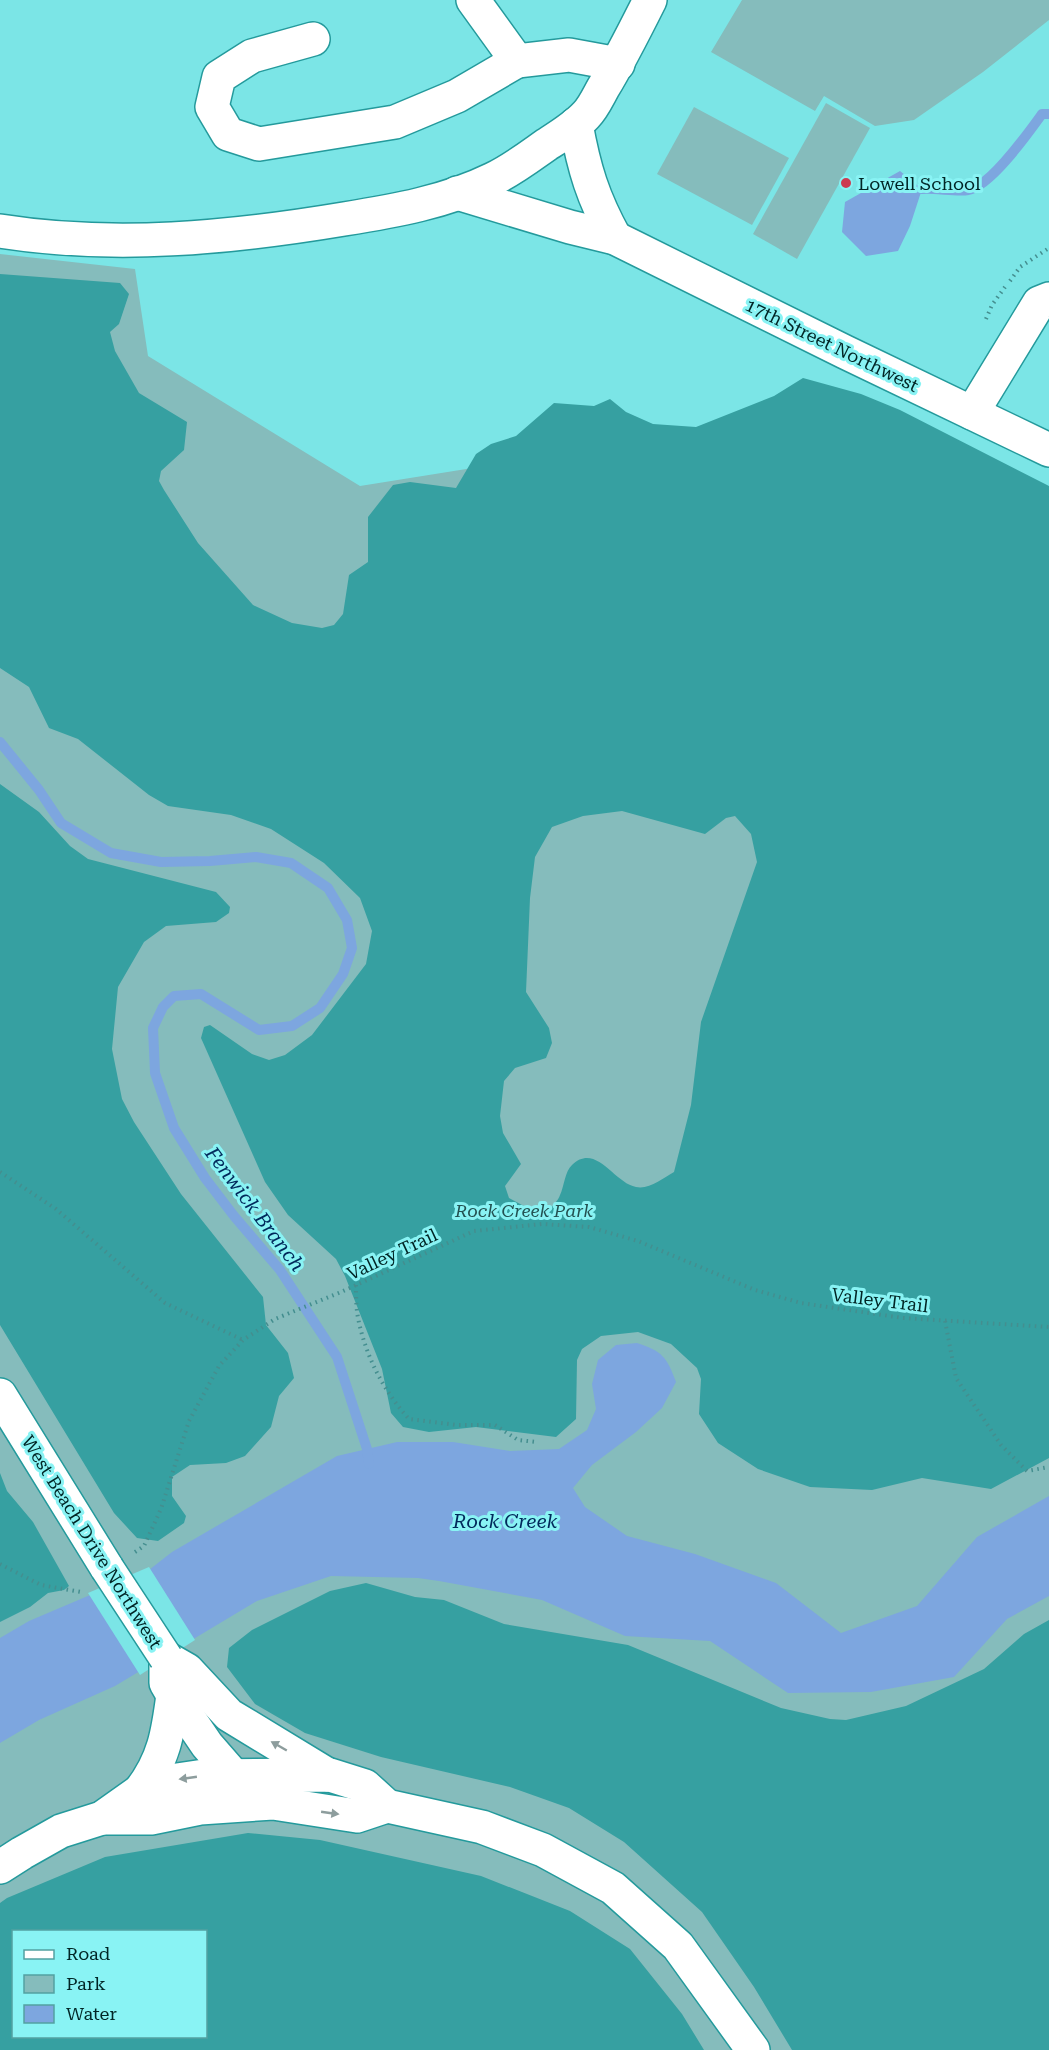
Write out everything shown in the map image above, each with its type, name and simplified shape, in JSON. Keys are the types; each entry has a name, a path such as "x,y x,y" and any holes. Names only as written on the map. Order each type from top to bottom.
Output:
{"street":[{"path":"473,0 518,61"},
{"path":"0,231 73,239 127,240 235,235 404,209 457,193 502,174 588,114 618,64 650,0"},
{"path":"313,39 252,56 219,77 212,107 228,134 259,144 395,122 457,96 518,61 569,55 618,64"},
{"path":"576,124 586,171 598,207 615,238"},
{"name":"17th Street Northwest","path":"457,193 615,238 1049,450"},
{"path":"972,413 1039,303 1049,298"},
{"name":"West Beach Drive Northwest","path":"0,1395 166,1658 187,1670 229,1715 330,1775"},
{"name":"West Beach Drive Northwest","path":"166,1658 166,1683 207,1745 234,1776 273,1803"},
{"path":"102,1818 140,1791 154,1773 168,1731 173,1695"},
{"path":"200,1808 219,1794 234,1776 238,1756 229,1715"},
{"path":"140,1791 177,1780 204,1776 330,1775 365,1786 387,1806 483,1827 543,1850 613,1888 678,1946 753,2050"},
{"path":"0,1868 21,1853 61,1831 102,1818 151,1818 200,1808 273,1803 357,1816 387,1806"}],"path":[{"path":"0,1172 56,1209 165,1303 243,1340"},
{"name":"Valley Trail","path":"110,1568 144,1546 161,1509 189,1421 219,1366 243,1340 275,1319 341,1292 474,1231 542,1224 589,1227 638,1241 755,1290 801,1303 903,1318 1049,1327"},
{"path":"356,1285 358,1318 379,1378 391,1398 410,1419 457,1425 495,1425 518,1440 536,1442"},
{"path":"945,1320 956,1378 1001,1444 1027,1471 1049,1467"},
{"path":"1,1566 41,1584 80,1592 110,1568"}],"green space":[{"path":"742,0 1049,0 1049,20 983,72 914,120 875,126 824,96 815,111 711,52"},
{"path":"826,103 870,128 797,259 753,234"},
{"path":"694,107 789,158 752,225 657,174"},
{"name":"Rock Creek Park","path":"0,254 135,269 148,356 360,486 559,454 1049,488 1049,2050 0,2050"},
{"path":"0,274 120,283 129,294 119,324 110,332 115,351 139,393 187,422 184,450 161,471 159,481 198,543 253,605 292,623 322,628 334,625 343,614 349,575 368,562 368,517 393,485 410,482 456,488 476,454 491,444 516,436 554,403 594,406 610,399 626,412 653,424 696,427 774,396 803,378 861,394 900,410 1049,486 1049,1458 991,1489 922,1478 872,1490 810,1487 758,1469 718,1443 699,1414 701,1379 697,1368 671,1344 638,1332 601,1336 582,1349 577,1360 576,1419 556,1437 476,1427 429,1432 403,1427 391,1413 382,1369 345,1276 336,1259 288,1215 265,1182 201,1038 204,1027 210,1025 252,1054 269,1060 285,1055 312,1035 366,964 372,931 360,898 324,863 271,829 231,815 168,806 149,795 78,739 49,728 29,687 0,668","holes":["622,811 705,834 726,818 735,816 751,834 757,862 701,1022 691,1105 674,1172 651,1185 636,1187 620,1179 597,1161 589,1158 581,1159 570,1168 559,1197 549,1210 535,1212 509,1198 505,1186 521,1164 503,1133 500,1116 504,1081 515,1068 546,1058 552,1043 549,1028 526,992 530,898 535,857 552,827 583,816"]},
{"path":"0,784 39,812 70,846 88,859 216,892 230,907 229,913 216,922 166,926 144,942 118,987 112,1049 122,1099 134,1122 181,1194 263,1297 266,1325 288,1353 294,1378 279,1396 271,1427 245,1456 226,1463 190,1465 172,1477 172,1496 186,1516 184,1523 158,1541 137,1538 114,1513 0,1325"},
{"path":"0,1473 7,1491 33,1522 69,1586 64,1590 48,1593 30,1607 0,1622"},
{"path":"366,1583 415,1597 444,1600 504,1624 628,1645 781,1708 830,1719 846,1720 906,1706 984,1669 1024,1634 1049,1620 1049,2050 792,2050 754,1987 702,1912 624,1842 569,1808 510,1787 381,1757 305,1733 255,1704 227,1667 229,1648 252,1630 330,1591"},
{"path":"248,1833 320,1840 481,1876 570,1911 630,1949 682,2014 704,2050 0,2050 0,1903 105,1857"}],"water":[{"path":"900,171 922,189 910,226 898,251 866,256 842,232 845,202"},
{"name":"Rock Creek","path":"637,1343 662,1356 670,1366 676,1382 662,1408 636,1432 592,1465 573,1488 585,1507 627,1536 695,1554 776,1583 841,1633 917,1606 977,1537 1049,1496 1049,1596 1007,1619 954,1677 871,1692 788,1693 710,1641 625,1636 542,1600 439,1581 418,1578 331,1576 257,1601 115,1686 39,1720 0,1743 0,1638 29,1621 149,1570 172,1552 337,1456 397,1442 453,1442 510,1451 559,1449 587,1430 596,1409 592,1384 598,1360 616,1345"}],"pier":[{"path":"149,1567 195,1640 140,1675 88,1593"}],"waterway":[{"path":"922,189 968,190 977,187 1008,158 1042,114 1049,114"},
{"name":"Fenwick Branch","path":"0,742 39,790 61,823 111,853 161,862 256,857 291,863 328,888 347,920 352,948 343,974 320,1008 292,1026 259,1030 201,994 174,996 163,1007 153,1028 155,1073 174,1128 205,1178 280,1270 337,1357 367,1449 369,1464"}],"place":[{"name":"Lowell School","path":"846,183"}]}
